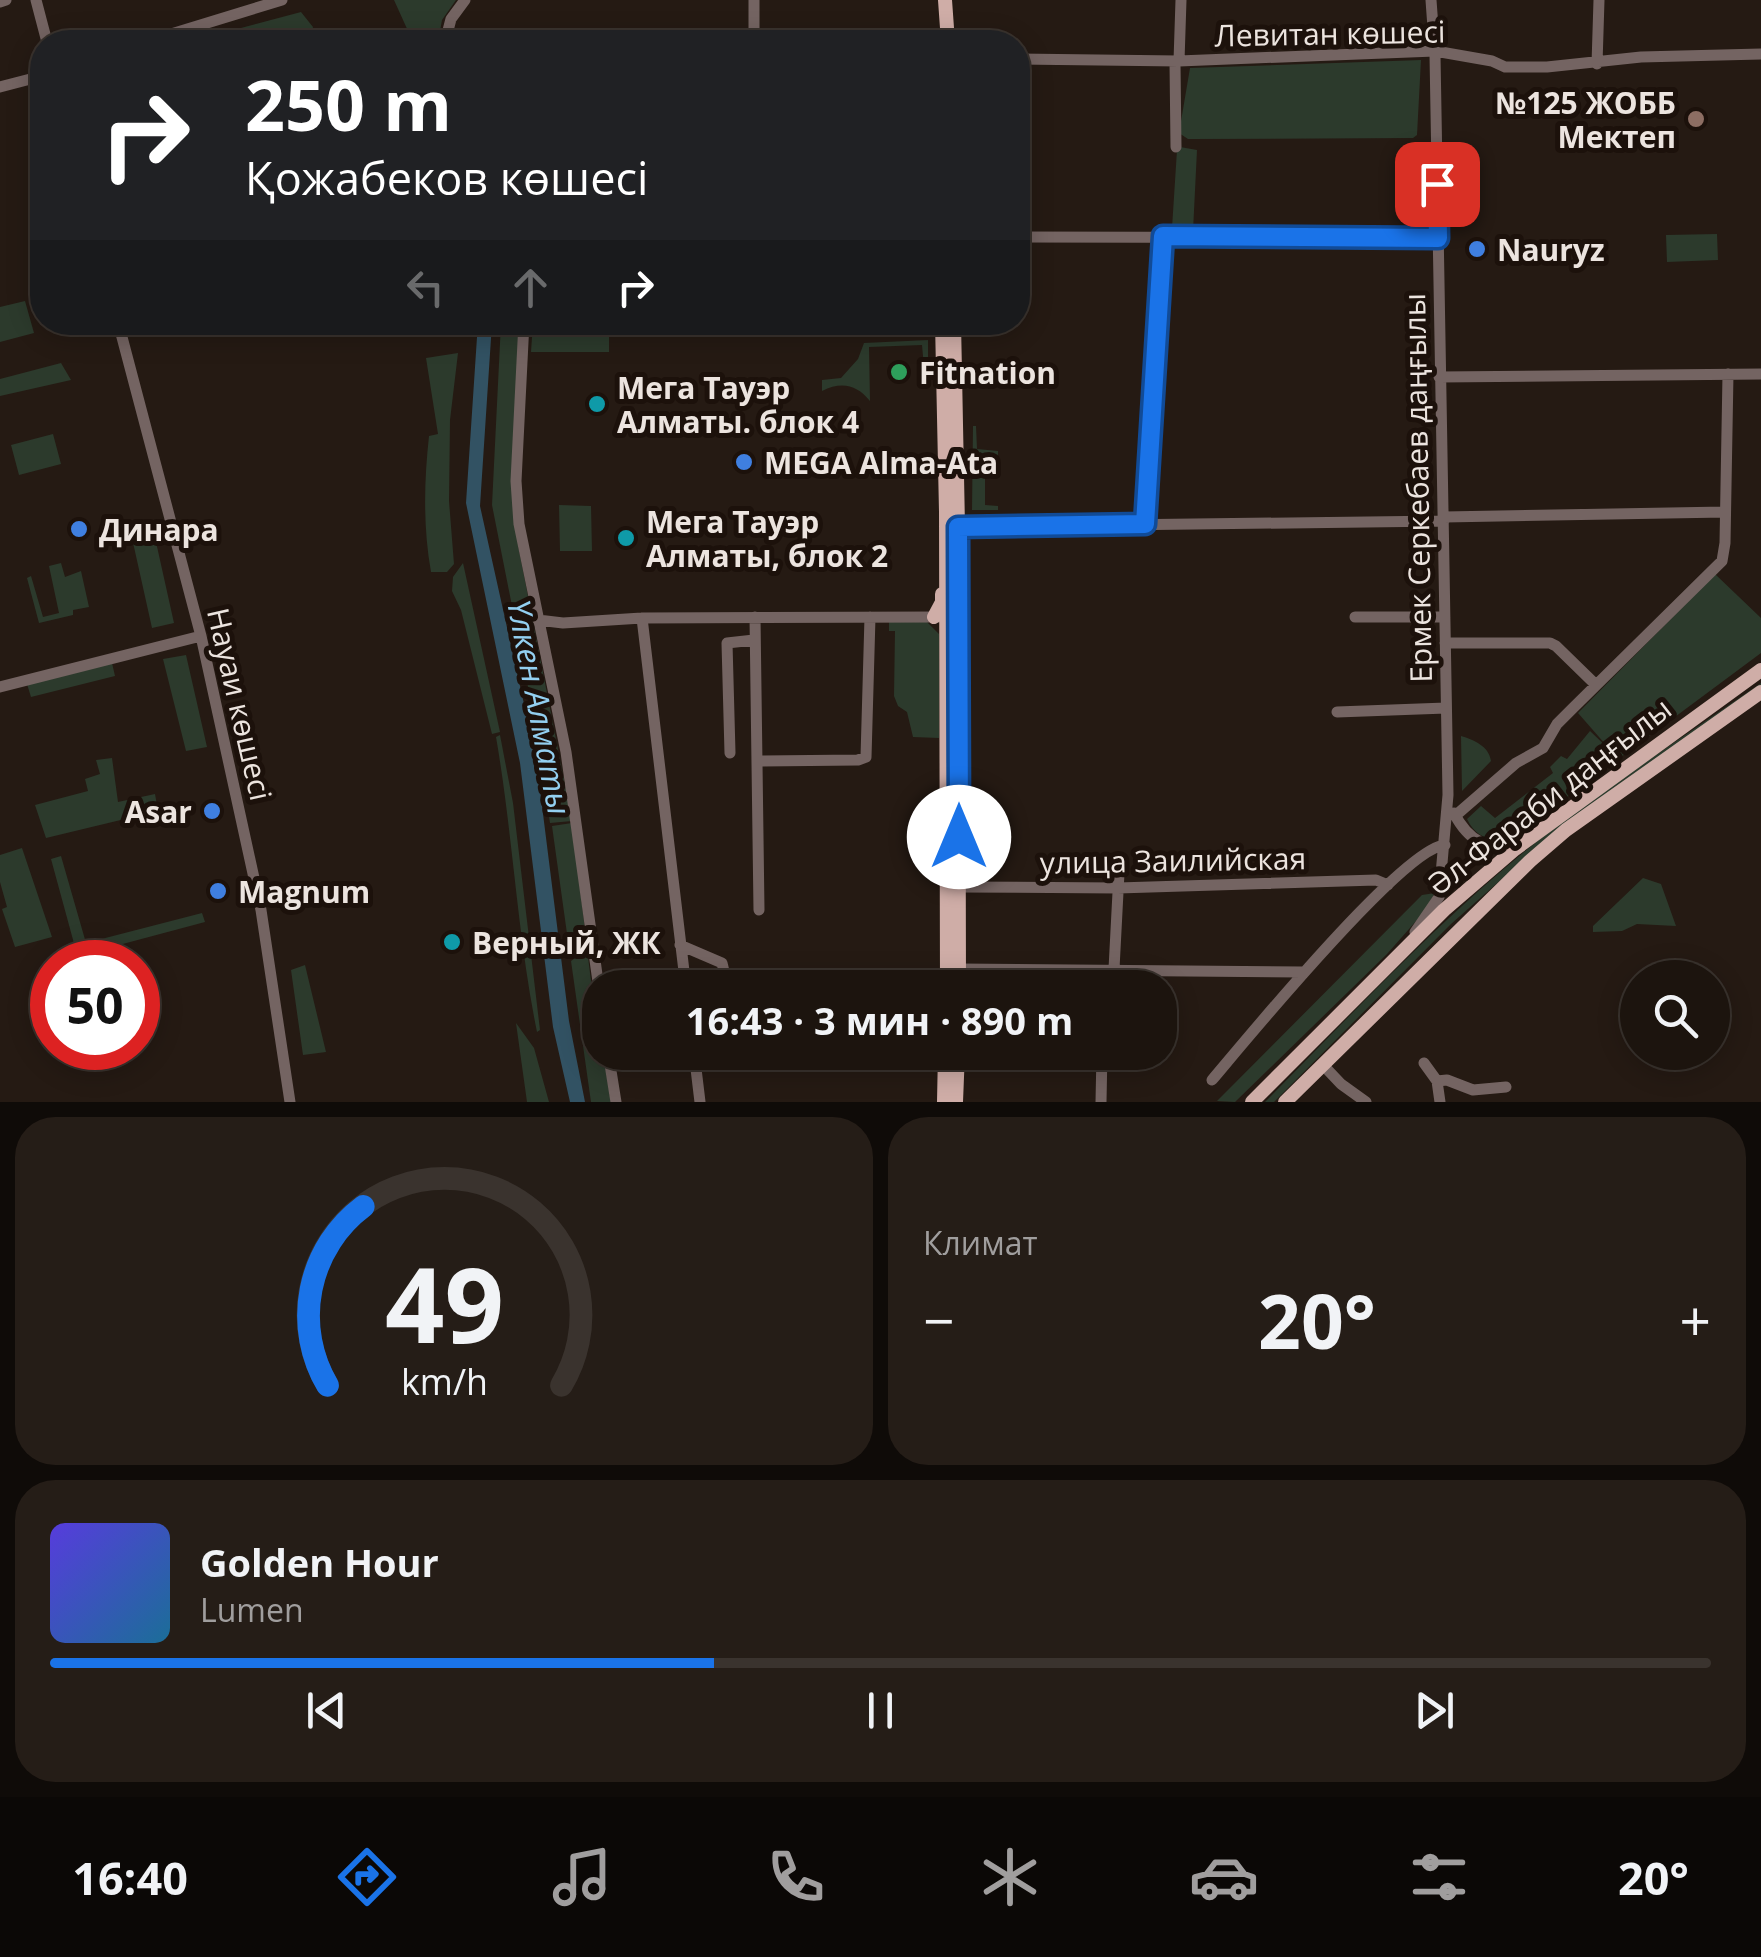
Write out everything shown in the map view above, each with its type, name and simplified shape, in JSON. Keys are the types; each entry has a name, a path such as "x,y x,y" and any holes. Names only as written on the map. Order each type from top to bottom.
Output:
{"main road":[{"path":"945,0 947,30"},
{"path":"943,335 952,527 946,544 942,602 946,617 959,888 959,969"},
{"path":"951,970 946,617 952,527 954,335"},
{"name":"Әл-Фараби даңғылы","path":"1252,1102 1444,910 1530,836 1761,670"},
{"name":"Әл-Фараби даңғылы","path":"1285,1102 1465,922 1564,831 1761,692"},
{"path":"944,1102 945,1070"},
{"path":"957,1070 958,1102"}],"street":[{"path":"36,0 44,30"},
{"path":"184,30 282,0"},
{"path":"268,4 290,0"},
{"path":"448,30 465,0"},
{"path":"754,0 754,30"},
{"path":"1176,148 1181,0"},
{"name":"Ермек Серкебаев даңғылы","path":"1431,0 1448,795"},
{"path":"1597,64 1599,0"},
{"name":"Левитан көшесі","path":"1030,59 1177,62 1435,51 1492,61 1505,68 1597,64 1640,57 1761,54"},
{"path":"0,87 30,79"},
{"path":"1145,524 1163,236"},
{"path":"1030,237 1438,238"},
{"name":"Науаи көшесі","path":"121,335 201,636 261,910 290,1102"},
{"path":"523,335 516,481 518,524 566,752 596,970"},
{"path":"1455,816 1516,763 1543,748 1557,724 1722,561 1728,374"},
{"path":"1439,377 1761,374"},
{"path":"952,527 1725,512"},
{"path":"754,617 759,910"},
{"path":"757,761 866,757 870,617"},
{"path":"538,620 563,623 642,618 946,617"},
{"path":"1355,617 1445,617"},
{"path":"642,618 683,970"},
{"path":"0,687 201,636"},
{"path":"730,754 728,643 754,640"},
{"path":"1445,643 1550,643 1596,685"},
{"path":"1338,712 1446,708"},
{"path":"1448,795 1455,816 1470,836 1491,847 1507,848 1530,836"},
{"path":"1391,963 1439,897 1448,795"},
{"path":"1212,1080 1303,972 1388,885 1428,850 1445,845"},
{"path":"1115,970 1118,872"},
{"name":"улица Заилийская","path":"959,888 1118,888 1376,880 1388,885"},
{"path":"680,946 704,953 722,963 724,970"},
{"path":"959,969 998,970"},
{"path":"1177,973 1303,972"},
{"path":"1424,1062 1437,1081 1440,1102"},
{"path":"1322,1065 1363,1099"},
{"path":"611,1070 616,1102"},
{"path":"696,1070 700,1102"},
{"path":"1101,1102 1102,1070"},
{"path":"1437,1081 1447,1080 1474,1096 1506,1087"}],"green space":[{"path":"394,0 456,0 442,20 440,30 408,30"},
{"path":"301,12 313,27 312,30 233,30"},
{"path":"1421,60 1417,135 1413,138 1188,139 1179,133 1190,68"},
{"path":"1180,147 1197,150 1193,231 1172,228"},
{"path":"1717,234 1718,260 1667,262 1666,235"},
{"path":"25,301 30,334 0,342 0,307"},
{"path":"500,335 519,335 518,545 572,821 550,823 531,702 492,505"},
{"path":"532,335 609,335 609,352 531,352"},
{"path":"928,340 928,372 922,345 869,347 870,401 849,386 822,391 822,380 841,378 858,359 864,343"},
{"path":"458,353 450,420 449,501 454,564 447,572 431,572 426,470 429,436 438,434 426,358"},
{"path":"61,363 71,380 0,396 0,379"},
{"path":"973,426 977,449 998,451 998,464 985,465 985,505 998,506 998,510 972,510"},
{"path":"53,434 61,464 19,475 11,445"},
{"path":"559,505 591,506 592,551 560,551"},
{"path":"154,533 174,623 152,628 132,538"},
{"path":"61,563 65,577 81,571 89,607 39,623 27,578 31,576 43,617 59,613 49,566"},
{"path":"463,563 500,732 492,734 461,610 452,591 453,577"},
{"path":"1715,574 1761,618 1761,653 1516,835 1494,839 1476,832 1467,819 1481,806 1495,818 1553,773 1550,767 1561,756 1567,759 1590,731 1613,753 1578,713"},
{"path":"889,622 927,622 939,634 939,738 913,737 907,712 898,706 894,696 895,631 889,631"},
{"path":"186,655 207,747 186,751 163,659"},
{"path":"112,663 115,676 31,697 27,684"},
{"path":"1761,683 1761,687 1521,862 1451,924 1274,1102 1265,1102 1405,960 1515,859"},
{"path":"500,735 513,803 540,1030 537,1032 496,737"},
{"path":"1461,736 1484,748 1491,761 1462,791"},
{"path":"112,758 118,802 155,794 158,811 46,838 35,805 88,791 85,779 100,774 96,760"},
{"path":"572,823 587,946 569,948 552,826"},
{"path":"22,848 52,937 15,947 2,909 7,907 0,882 0,855"},
{"path":"61,856 85,940 73,940 51,859"},
{"path":"1643,878 1661,884 1676,926 1637,924 1622,931 1593,932 1593,926"},
{"path":"1435,893 1424,912 1387,954 1235,1102 1217,1101 1422,895"},
{"path":"202,913 205,922 138,940 98,940"},
{"path":"587,949 590,970 582,970 582,1039 571,961"},
{"path":"305,965 326,1052 303,1055 291,970"},
{"path":"516,1023 534,1048 549,1102 527,1102"},
{"path":"586,1070 606,1070 611,1102 591,1102"}],"water":[{"path":"477,335 491,335 480,506 536,758 569,1021 585,1102 570,1102 553,1027 520,763 466,503"}],"place":[{"name":"№125 ЖОББ Мектеп","path":"1696,119"},
{"name":"Nauryz","path":"1477,249"},
{"name":"Fitnation","path":"899,372"},
{"name":"Мега Тауэр Алматы. блок 4","path":"597,404"},
{"name":"MEGA Alma-Ata","path":"744,462"},
{"name":"Динара","path":"79,529"},
{"name":"Мега Тауэр Алматы, блок 2","path":"626,538"},
{"name":"Asar","path":"212,811"},
{"name":"Magnum","path":"218,891"},
{"name":"Верный, ЖК","path":"452,942"}],"route":[{"path":"959,837 958,527 1145,524 1163,236 1438,238 1437,184"}],"water label":[{"name":"Үлкен Алматы","path":"540,707"}]}
